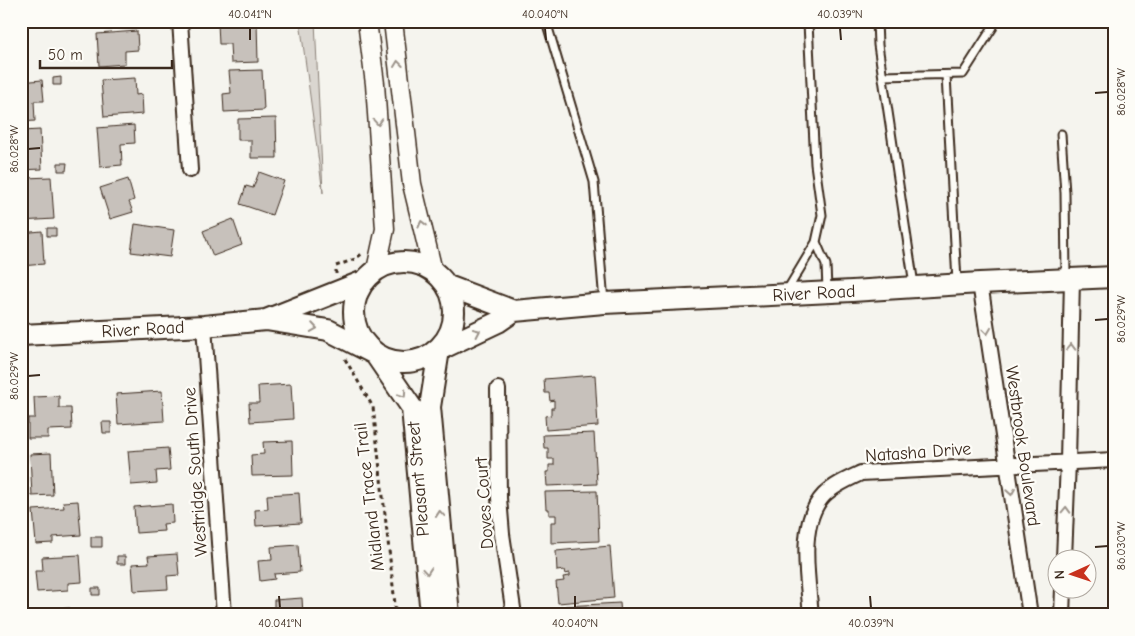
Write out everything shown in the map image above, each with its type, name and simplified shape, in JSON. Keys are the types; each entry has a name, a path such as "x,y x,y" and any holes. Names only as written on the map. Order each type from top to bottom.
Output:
{"main road":[{"path":"408,262 423,265 433,271 448,286 454,302 454,320 449,336 439,350 425,359 408,363 391,361 375,354 364,342 356,328 354,312 357,296 370,276 391,263 408,262"},
{"name":"River Road","path":"266,320 338,292 370,276"},
{"name":"River Road","path":"448,286 514,311 604,303 1114,277"},
{"name":"River Road","path":"439,350 498,322 514,311"},
{"name":"River Road","path":"21,335 204,326 266,320 328,330 341,345 375,354"},
{"name":"Pleasant Street","path":"439,350 430,407 449,615"},
{"name":"Pleasant Street","path":"375,354 412,408 431,615"}],"street":[{"path":"180,21 190,170"},
{"path":"367,21 375,84 385,230 370,276"},
{"path":"393,21 412,184 433,271"},
{"name":"Westbrook Boulevard","path":"1064,548 1068,462 1069,279"},
{"name":"Westbrook Boulevard","path":"980,283 1030,615"},
{"name":"Westridge South Drive","path":"204,326 224,615"},
{"name":"Doves Court","path":"498,389 499,498 502,534 514,615"},
{"name":"Natasha Drive","path":"810,615 806,552 807,531 813,512 824,495 842,481 861,473 1114,460"},
{"path":"1062,615 1063,598"}],"lane":[{"path":"546,21 594,182 604,303"},
{"path":"784,294 816,242 822,215 815,164 811,65 807,21"},
{"path":"876,21 914,288"},
{"path":"883,76 963,74 993,27 993,21"},
{"path":"946,74 958,284"},
{"path":"1062,134 1069,279"},
{"path":"816,242 826,265 827,292"}],"path":[{"path":"338,292 336,266 355,259 363,253 365,245"},
{"name":"Midland Trace Trail","path":"341,345 373,407 396,615"}],"shaded area":[{"path":"300,21 315,21 323,193"}],"building":[{"path":"257,22 258,62 231,63 230,44 219,44 218,23"},
{"path":"137,31 138,50 125,51 125,64 99,66 97,34"},
{"path":"262,70 264,110 224,112 223,94 231,93 229,71"},
{"path":"61,77 61,85 53,85 53,78"},
{"path":"135,78 136,95 142,94 143,114 104,117 101,80"},
{"path":"42,80 44,101 34,101 35,121 21,122 21,82"},
{"path":"276,118 277,158 251,158 251,140 238,140 238,119"},
{"path":"134,125 135,143 121,144 122,165 100,167 97,128"},
{"path":"40,130 42,169 21,170 21,131"},
{"path":"58,163 67,163 66,171 58,171"},
{"path":"259,172 284,181 272,215 240,204 246,186 253,188"},
{"path":"51,177 54,219 21,221 21,201 27,201 25,178"},
{"path":"128,179 134,200 129,202 133,212 110,219 100,188"},
{"path":"233,219 242,245 213,256 203,231"},
{"path":"135,224 174,230 170,257 131,252"},
{"path":"47,228 56,228 56,236 47,236"},
{"path":"42,231 44,264 21,266 21,233"},
{"path":"595,375 598,426 546,430 545,416 551,415 551,408 554,408 554,400 550,401 549,393 545,393 544,379"},
{"path":"291,384 293,419 250,422 249,403 259,403 258,386"},
{"path":"162,391 164,421 118,424 116,394"},
{"path":"59,396 59,408 71,408 72,429 48,430 48,438 28,438 28,418 35,418 34,397"},
{"path":"102,422 111,422 111,433 103,433"},
{"path":"594,433 597,484 547,486 546,472 549,472 549,465 554,465 554,459 548,459 548,448 544,448 543,435"},
{"path":"292,441 293,475 252,476 251,455 264,454 263,442"},
{"path":"168,448 170,470 156,471 157,483 131,485 128,451"},
{"path":"51,453 53,495 32,496 30,454"},
{"path":"597,491 599,541 551,543 551,522 556,522 556,515 549,515 549,509 546,509 545,492"},
{"path":"299,493 301,523 256,526 255,510 268,509 267,495"},
{"path":"78,501 81,535 53,537 53,543 36,544 33,510 64,508 63,502"},
{"path":"172,504 173,523 163,524 164,531 136,533 134,507"},
{"path":"91,537 102,537 102,547 91,547"},
{"path":"298,545 300,572 274,574 275,579 260,581 258,561 272,560 271,547"},
{"path":"610,546 614,598 558,603 556,582 564,581 563,577 570,576 570,573 565,574 564,570 557,571 556,551"},
{"path":"177,554 179,575 167,576 168,589 134,591 132,564 149,563 148,556"},
{"path":"80,555 82,582 68,583 68,590 37,592 35,571 43,571 42,557"},
{"path":"117,556 125,556 125,564 117,564"},
{"path":"92,588 100,588 100,595 92,595"},
{"path":"302,598 303,615 262,615 262,613 274,612 274,600"},
{"path":"620,603 621,615 565,615 565,606"},
{"path":"70,608 70,615 39,615 39,610"},
{"path":"180,610 180,615 141,615 141,613"}]}
